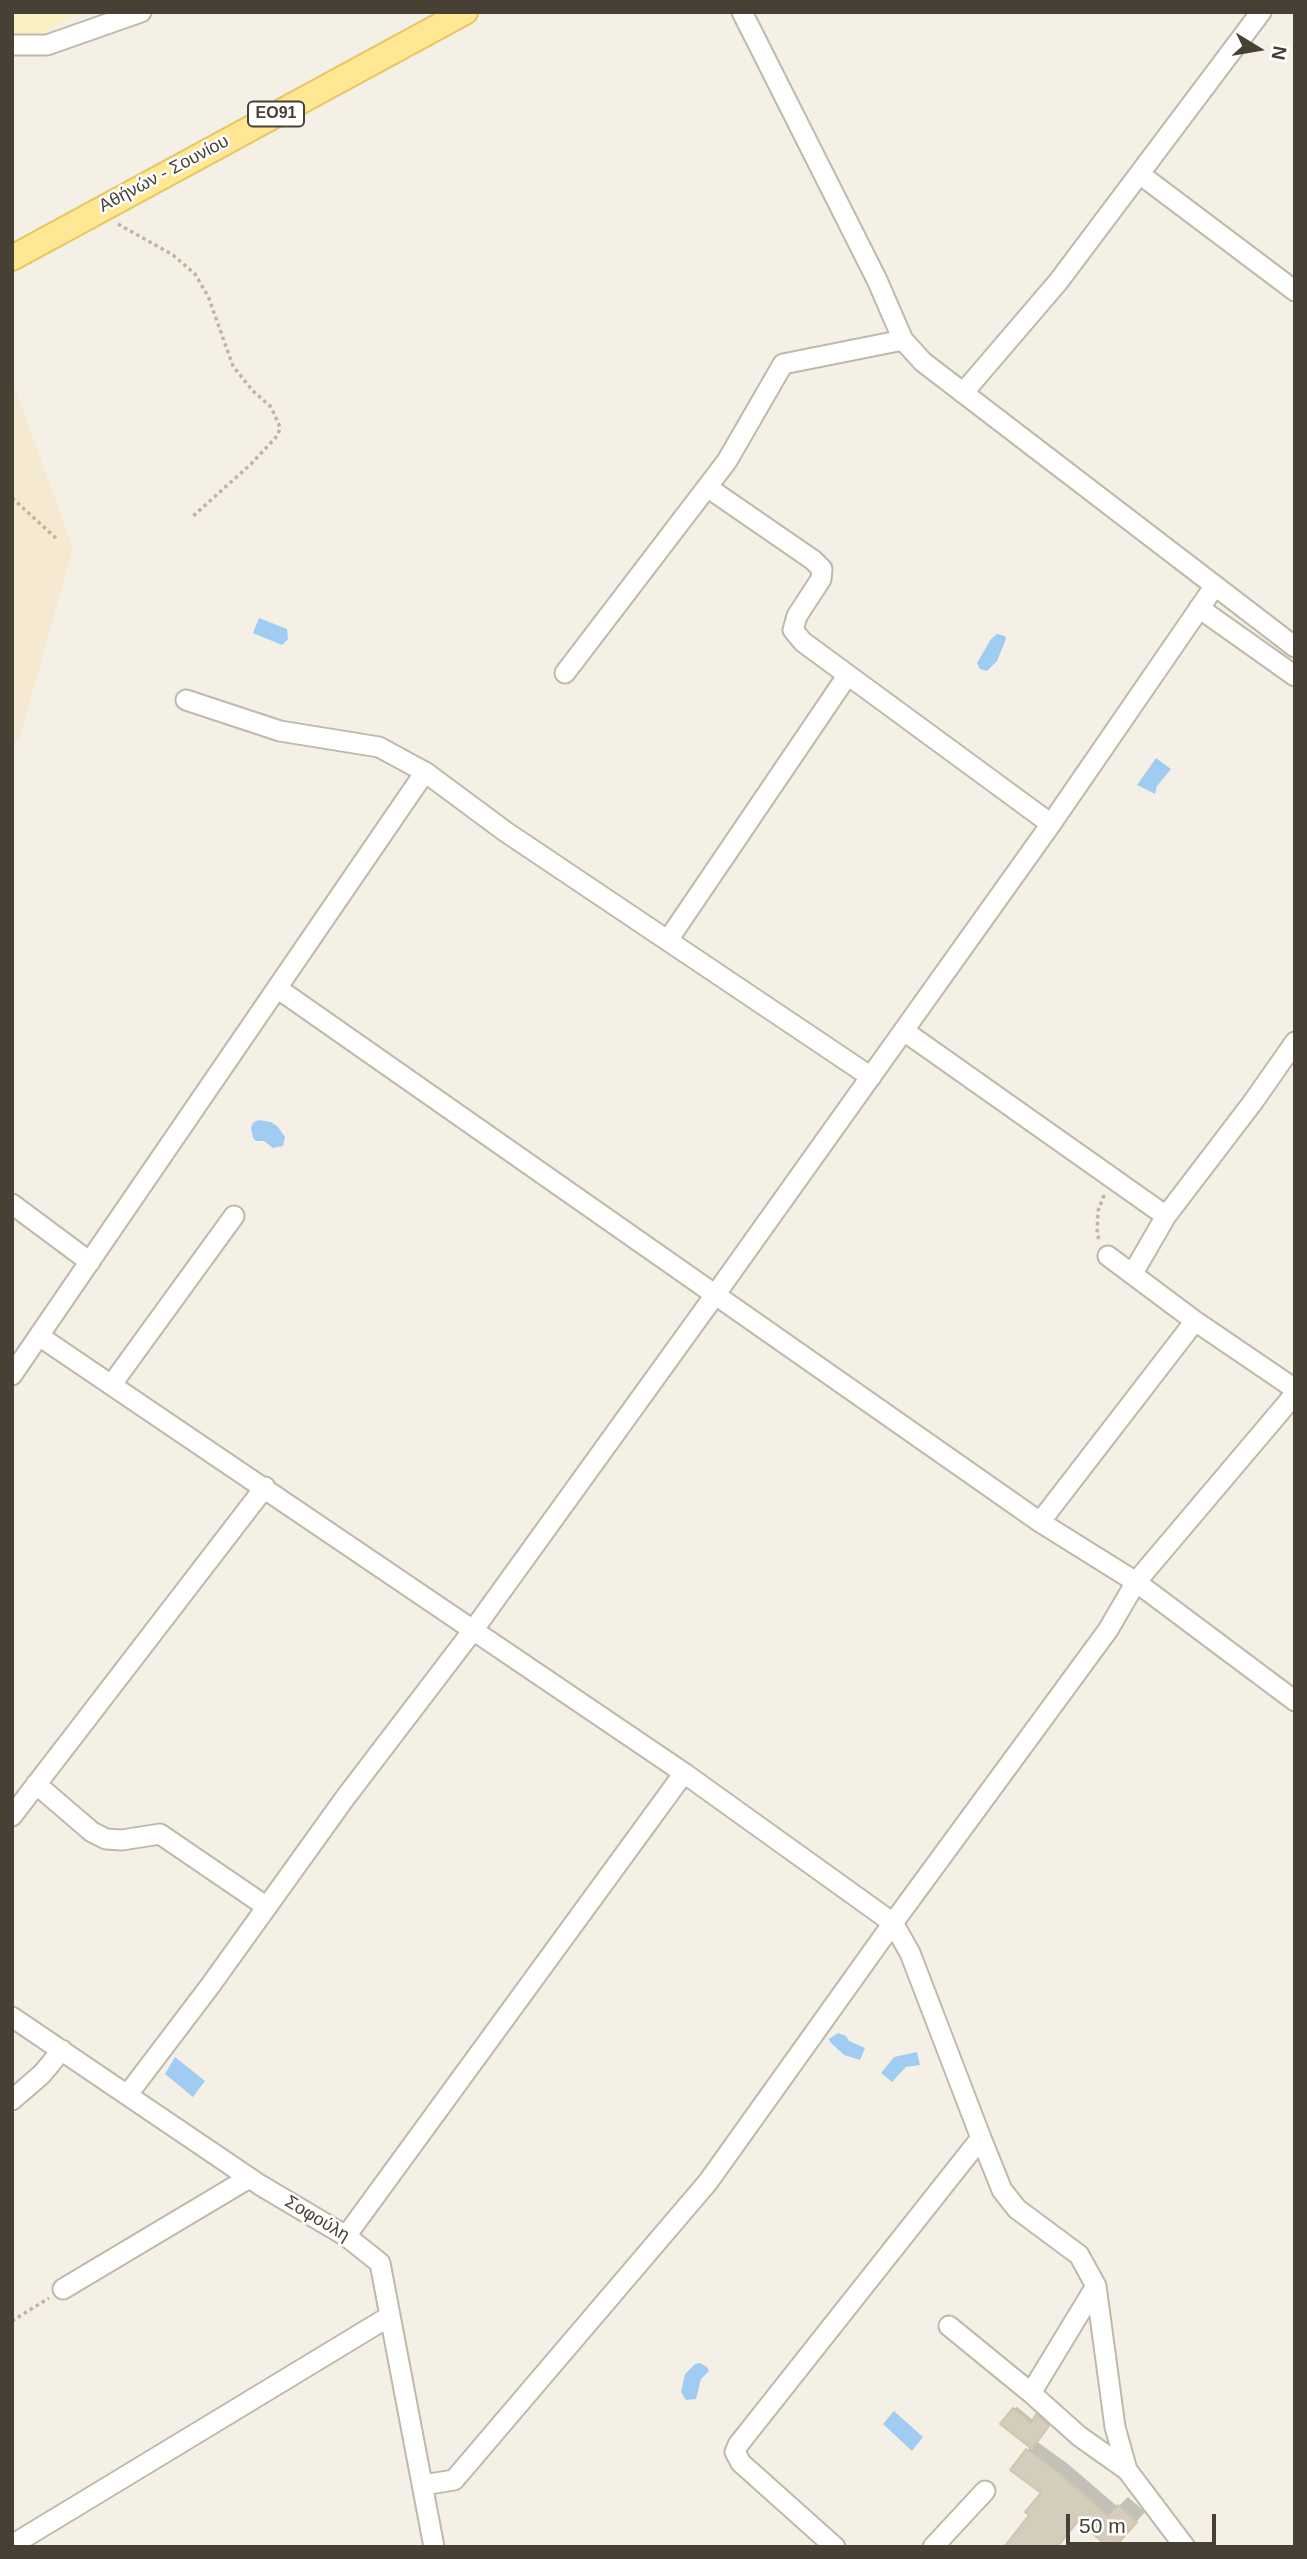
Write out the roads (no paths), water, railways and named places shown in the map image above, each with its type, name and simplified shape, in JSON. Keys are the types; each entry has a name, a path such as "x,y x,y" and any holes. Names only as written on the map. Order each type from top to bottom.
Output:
{"main road":[{"name":"Αθήνών - Σουνίου","path":"12,258 459,14"}],"street":[{"path":"12,45 47,45 141,12"},
{"path":"742,12 877,280 903,340 923,362 1295,647"},
{"path":"963,393 1058,282 1261,12"},
{"path":"1141,175 1295,291"},
{"path":"565,673 727,461 783,364 903,340"},
{"path":"707,487 813,560 821,569 821,579 797,616 793,630 803,642 1051,824"},
{"path":"128,2094 345,1798 474,1629 715,1295 1051,824 1214,587"},
{"path":"1199,608 1295,676"},
{"path":"668,940 847,676"},
{"path":"186,700 280,732 379,747 425,772 506,832 871,1077"},
{"path":"12,1376 425,772"},
{"path":"277,988 1040,1522 1136,1582 1295,1702"},
{"path":"904,1031 1166,1216"},
{"path":"1133,1273 1166,1216 1295,1042"},
{"path":"12,1204 90,1262"},
{"path":"112,1384 233,1216"},
{"path":"1108,1256 1195,1321 1295,1389"},
{"path":"1040,1522 1195,1321"},
{"path":"40,1336 684,1773 893,1923 910,1953 1002,2190 1017,2209 1079,2255 1096,2286 1115,2427 1127,2470"},
{"path":"423,2486 454,2480 708,2182 893,1923 1108,1630 1136,1582 1295,1394"},
{"path":"12,1816 265,1487"},
{"path":"346,2236 684,1773"},
{"path":"36,1784 92,1832 106,1839 122,1840 160,1834 267,1907"},
{"name":"Σοφούλη","path":"12,2017 249,2178 346,2236 380,2263 434,2547"},
{"path":"12,2100 42,2074 62,2050"},
{"path":"835,2547 741,2463 735,2452 981,2138"},
{"path":"63,2290 249,2178"},
{"path":"1031,2393 1096,2286"},
{"path":"12,2545 390,2316"},
{"path":"949,2326 1079,2436 1127,2470 1185,2547"},
{"path":"933,2547 985,2491"}],"water":[{"path":"259,618 287,629 288,639 282,645 253,633"},
{"path":"997,634 1005,636 1006,639 997,661 987,671 980,669 977,663 991,639"},
{"path":"1156,758 1171,769 1157,786 1155,794 1137,785"},
{"path":"258,1120 271,1122 278,1127 285,1137 283,1146 273,1148 264,1141 256,1141 253,1138 251,1128"},
{"path":"838,2033 865,2048 860,2060 844,2055 830,2042 829,2039"},
{"path":"917,2052 920,2065 906,2067 892,2082 881,2073 894,2057"},
{"path":"175,2057 205,2081 193,2097 165,2074"},
{"path":"700,2363 709,2371 701,2379 696,2399 686,2400 681,2392 685,2374 695,2364"},
{"path":"894,2411 923,2437 912,2451 883,2424"}]}
